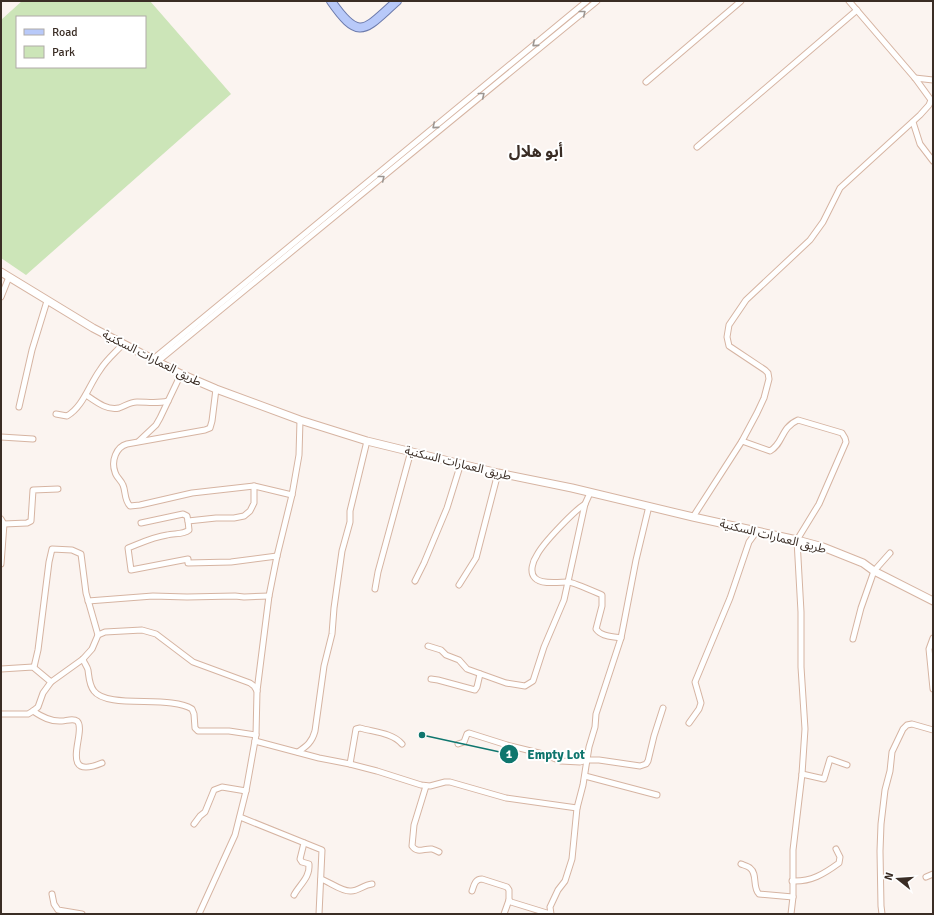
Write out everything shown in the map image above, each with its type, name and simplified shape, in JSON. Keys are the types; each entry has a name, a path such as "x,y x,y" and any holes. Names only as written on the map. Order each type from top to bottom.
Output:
{"main road":[{"path":"331,1 351,25 360,28 368,26 396,1"},
{"name":"طريق العمارات السكنية","path":"1,272 47,301 154,361 216,389 300,420 367,440 498,473 797,540 842,554 863,563 874,571 933,601"}],"street":[{"path":"154,361 587,1"},
{"path":"154,361 597,1"},
{"path":"646,82 741,1"},
{"path":"693,517 742,441 764,398 769,379 768,373 765,370 729,346 727,337 729,325 746,300 800,250 818,231 840,188 912,122 929,105 931,100 915,78 849,1"},
{"path":"697,147 857,10"},
{"path":"915,78 933,80"},
{"path":"912,122 920,144 933,161"},
{"path":"1,297 9,277"},
{"path":"19,407 32,350 47,301"},
{"path":"56,414 67,416 70,415 86,395 100,370 109,358 123,344"},
{"path":"139,441 156,425 181,374"},
{"path":"216,389 210,428 166,438 139,441 122,445 117,450 114,470 123,485 125,497 130,506 192,493 254,486 292,495"},
{"path":"86,395 112,409 120,408 136,402 147,403 168,401"},
{"path":"199,914 230,846 240,818 246,791 256,735 257,691 269,596 292,495 299,455 300,420"},
{"path":"742,441 770,451 776,447 785,429 791,423 798,420 842,433 846,442 819,504 797,540 801,667 805,729 802,774 793,850 793,897 791,914"},
{"path":"1,437 33,439"},
{"path":"298,752 311,742 315,732 324,666 332,634 342,551 350,522 350,511 367,440"},
{"path":"375,589 378,572 411,451"},
{"path":"415,581 447,508 461,463"},
{"path":"459,585 476,558 498,473"},
{"path":"188,521 244,516 250,511 254,503 254,486"},
{"path":"1,564 2,522 27,523 31,521 33,490 58,489"},
{"path":"428,646 441,650 446,655 459,660 467,669 480,674 506,683 525,686 531,683 544,647 564,600 585,504 590,493"},
{"path":"585,504 572,514 544,545 536,556 533,565 533,573 537,579 556,583 569,582 602,595 602,606 596,628 599,633 620,638"},
{"path":"509,900 514,904 550,914 550,907 558,890 565,880 572,859 577,808 585,776 589,747 595,727 596,714 620,638 648,506"},
{"path":"141,522 183,514 187,516 189,530 186,533 154,537 128,548 131,570 188,559 188,563 212,563 277,556"},
{"path":"689,723 700,703 695,682 730,598 749,542 758,531"},
{"path":"1,714 28,714 33,711 38,707 43,693 51,682 83,659 92,649 98,635 88,601 81,554 72,550 52,549 38,650 34,668"},
{"path":"853,640 861,608 874,571 890,553"},
{"path":"88,601 153,596 235,596 248,598 269,596"},
{"path":"98,635 105,632 142,630 156,634 194,662 250,683 257,691"},
{"path":"933,638 929,649 933,689"},
{"path":"83,659 91,686 94,692 99,695 116,700 174,703 192,709 195,728 198,731 229,731 256,735"},
{"path":"1,669 34,668 51,682"},
{"path":"431,679 474,690 477,687 480,674"},
{"path":"458,744 463,743 467,734 470,733 507,745 543,754 561,761 580,762 587,760 599,760 640,766 646,764 648,761 663,708"},
{"path":"33,711 45,719 60,722 69,720 77,722 80,730 76,753 78,761 84,767 102,763"},
{"path":"882,914 880,851 885,790 890,771 892,752 903,729 907,726 912,724 933,730"},
{"path":"350,764 356,729 360,728 392,736 398,739 402,744"},
{"path":"255,741 350,764 426,786 450,782 506,798 577,808"},
{"path":"802,774 824,779 830,760 847,765"},
{"path":"585,776 657,794"},
{"path":"426,786 414,825 412,846 414,849 431,849 439,852"},
{"path":"194,824 205,812 214,790 222,787 246,791"},
{"path":"240,818 322,850 319,914"},
{"path":"294,895 306,879 309,867 309,864 302,862 300,859 304,843"},
{"path":"792,881 802,882 818,878 839,863 840,857 836,849"},
{"path":"740,864 750,868 753,872 756,890 759,894 793,897"},
{"path":"926,877 933,874"},
{"path":"321,879 344,890 350,891 354,891 364,885 372,884"},
{"path":"472,891 479,879 507,887 509,890 509,900 504,914"},
{"path":"52,894 54,904 58,910 82,914"}],"green space":[{"path":"22,1 150,1 231,94 26,275 1,258 1,20"}],"place":[{"name":"Empty Lot","path":"422,735"}],"district":[{"name":"أبو هلال","path":"536,151"}]}
